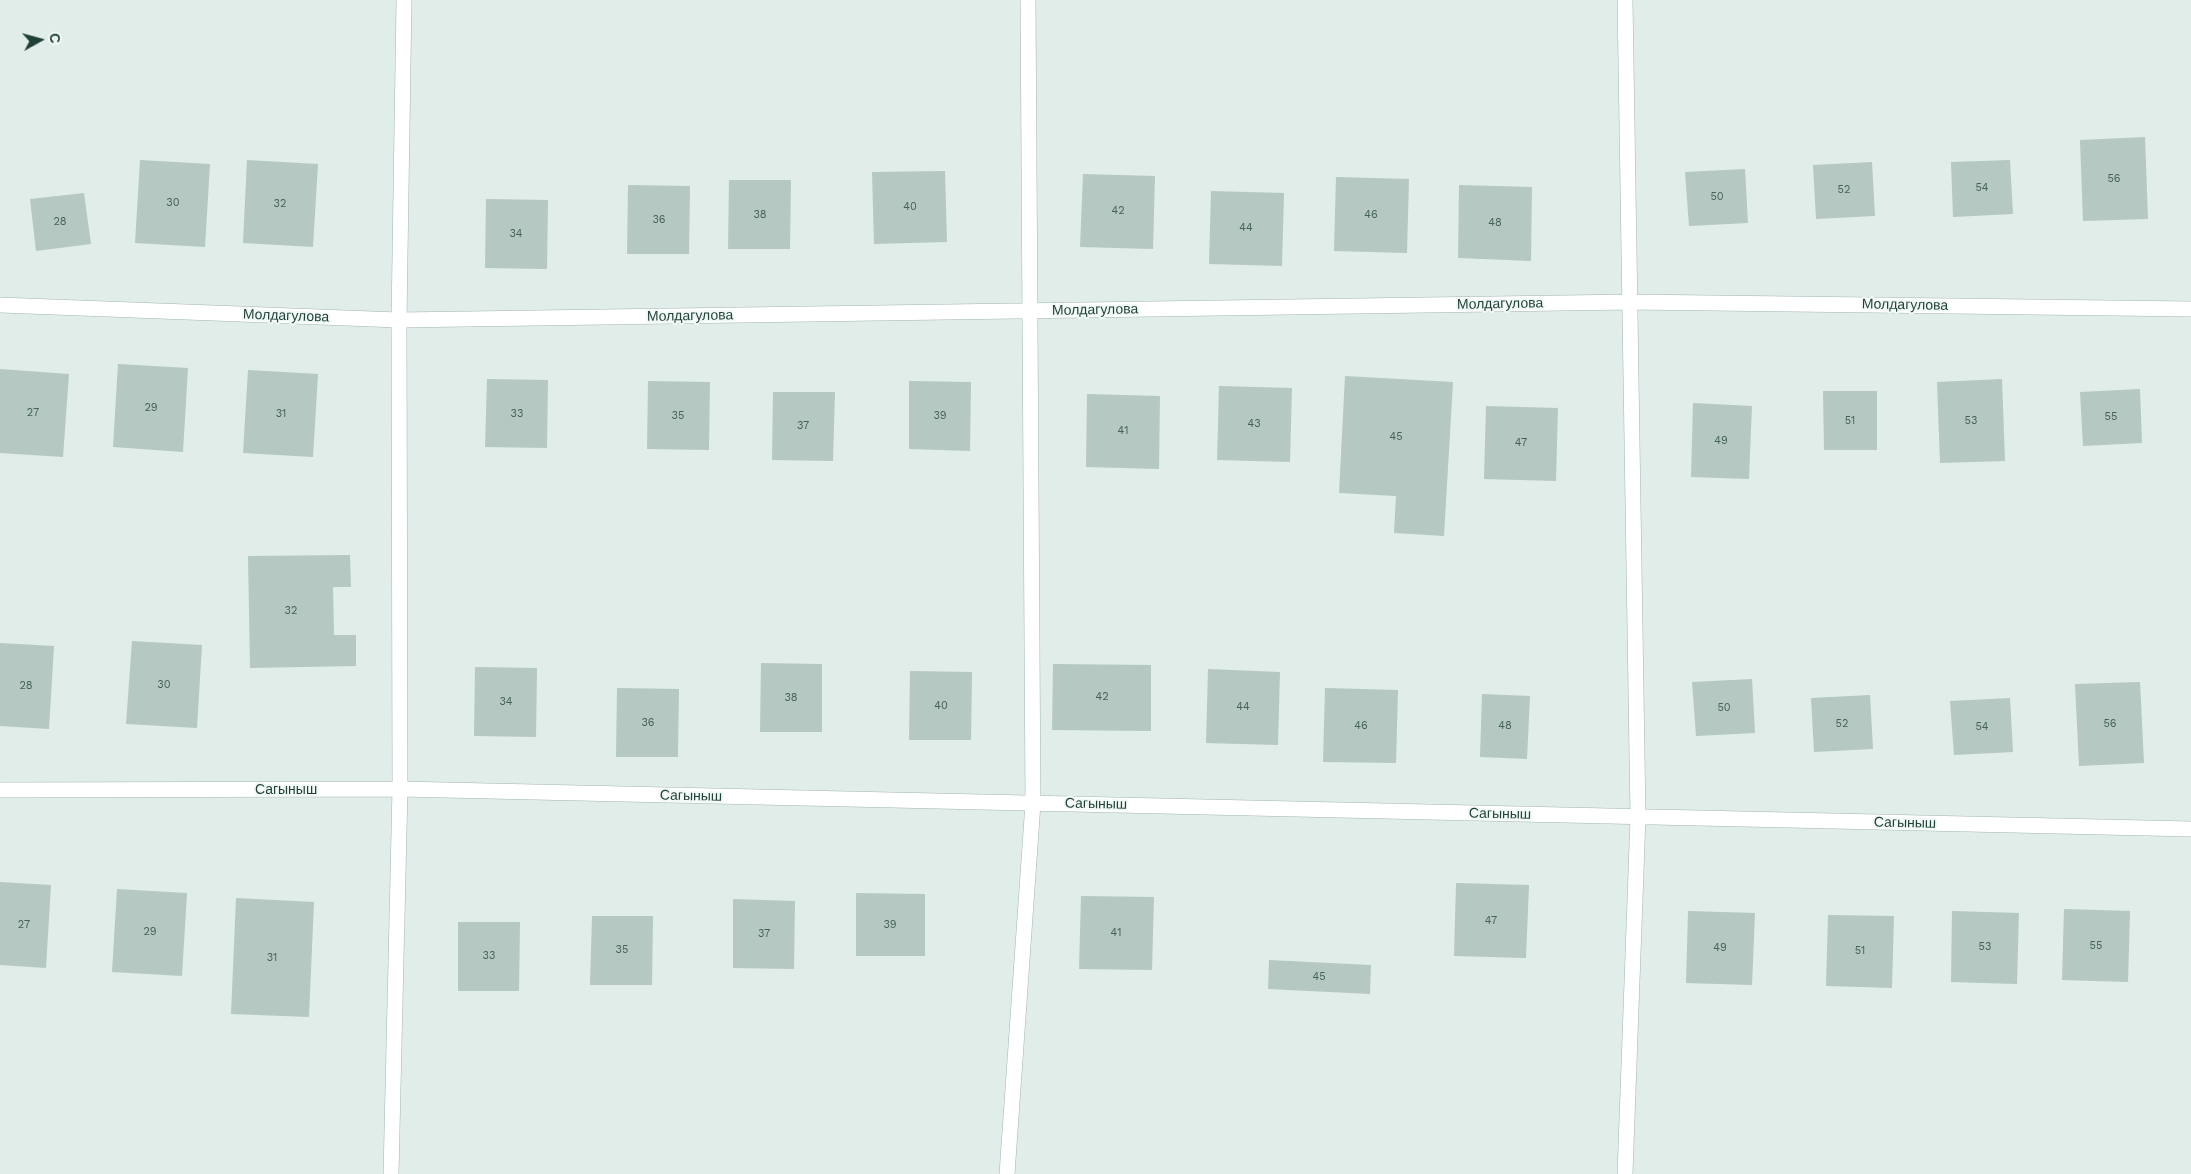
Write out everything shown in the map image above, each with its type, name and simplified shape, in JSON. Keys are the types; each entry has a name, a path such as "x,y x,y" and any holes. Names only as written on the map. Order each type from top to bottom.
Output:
{"street":[{"path":"391,1174 400,789 399,320 404,0"},
{"path":"1007,1174 1033,803 1028,0"},
{"path":"1625,0 1638,817 1625,1174"},
{"name":"Молдагулова","path":"0,305 399,320 1631,302 2191,309"},
{"name":"Сагыныш","path":"0,790 400,789 2191,829"}],"building":[{"path":"2145,137 2148,219 2083,221 2080,140"},
{"path":"140,160 210,164 205,247 135,243"},
{"path":"247,160 318,164 313,247 243,243"},
{"path":"2010,160 2013,214 1953,217 1951,162"},
{"path":"1872,162 1875,216 1816,219 1813,165"},
{"path":"1745,169 1748,223 1689,226 1685,172"},
{"path":"945,171 947,242 874,244 872,172"},
{"path":"1083,174 1155,176 1153,249 1080,247"},
{"path":"1336,177 1409,179 1407,253 1334,251"},
{"path":"729,180 791,180 790,249 728,249"},
{"path":"628,185 690,186 689,254 627,254"},
{"path":"1459,185 1532,187 1531,261 1458,258"},
{"path":"1211,191 1284,193 1282,266 1209,264"},
{"path":"84,193 91,244 36,251 30,199"},
{"path":"486,199 548,200 547,269 485,268"},
{"path":"118,364 188,368 183,452 113,447"},
{"path":"0,369 69,374 63,457 0,453"},
{"path":"248,370 318,374 313,457 243,453"},
{"path":"1345,376 1453,382 1444,536 1394,533 1396,496 1339,493"},
{"path":"487,379 548,380 547,448 485,447"},
{"path":"2002,379 2005,461 1940,463 1937,382"},
{"path":"648,381 710,382 709,450 647,449"},
{"path":"909,381 971,382 970,451 909,449"},
{"path":"1219,386 1292,388 1290,462 1217,460"},
{"path":"2140,389 2142,443 2083,446 2080,392"},
{"path":"1823,391 1877,391 1877,450 1824,450"},
{"path":"773,392 835,392 833,461 772,460"},
{"path":"1087,394 1160,396 1159,469 1086,467"},
{"path":"1693,403 1752,406 1749,479 1691,477"},
{"path":"1486,406 1558,408 1556,481 1484,479"},
{"path":"350,555 351,587 333,587 334,635 356,635 356,666 250,668 248,556"},
{"path":"132,641 202,645 197,728 126,724"},
{"path":"0,643 54,646 49,729 0,726"},
{"path":"761,663 822,664 822,732 760,732"},
{"path":"1053,664 1151,665 1151,731 1052,730"},
{"path":"475,667 537,668 536,737 474,736"},
{"path":"1208,669 1280,672 1278,745 1206,743"},
{"path":"910,671 972,672 971,740 909,740"},
{"path":"1752,679 1755,733 1696,736 1692,682"},
{"path":"2140,682 2144,763 2079,766 2075,684"},
{"path":"617,688 679,689 678,757 616,757"},
{"path":"1325,688 1398,690 1396,763 1323,762"},
{"path":"1482,694 1530,696 1527,759 1480,757"},
{"path":"1870,695 1873,749 1814,752 1811,698"},
{"path":"2010,698 2013,752 1954,755 1950,701"},
{"path":"0,882 51,885 46,968 0,965"},
{"path":"1456,883 1529,885 1526,958 1454,956"},
{"path":"117,889 187,893 182,976 112,972"},
{"path":"856,893 925,894 925,956 856,956"},
{"path":"1081,896 1154,897 1152,970 1079,969"},
{"path":"236,898 314,902 309,1017 231,1014"},
{"path":"733,899 795,901 794,969 733,968"},
{"path":"2064,909 2130,911 2128,982 2062,980"},
{"path":"1688,911 1755,913 1752,985 1686,983"},
{"path":"1952,911 2019,913 2017,984 1951,982"},
{"path":"1828,915 1894,916 1892,988 1826,986"},
{"path":"592,916 653,916 652,985 590,985"},
{"path":"458,922 520,922 519,991 458,991"},
{"path":"1269,960 1371,965 1370,994 1268,989"}]}
